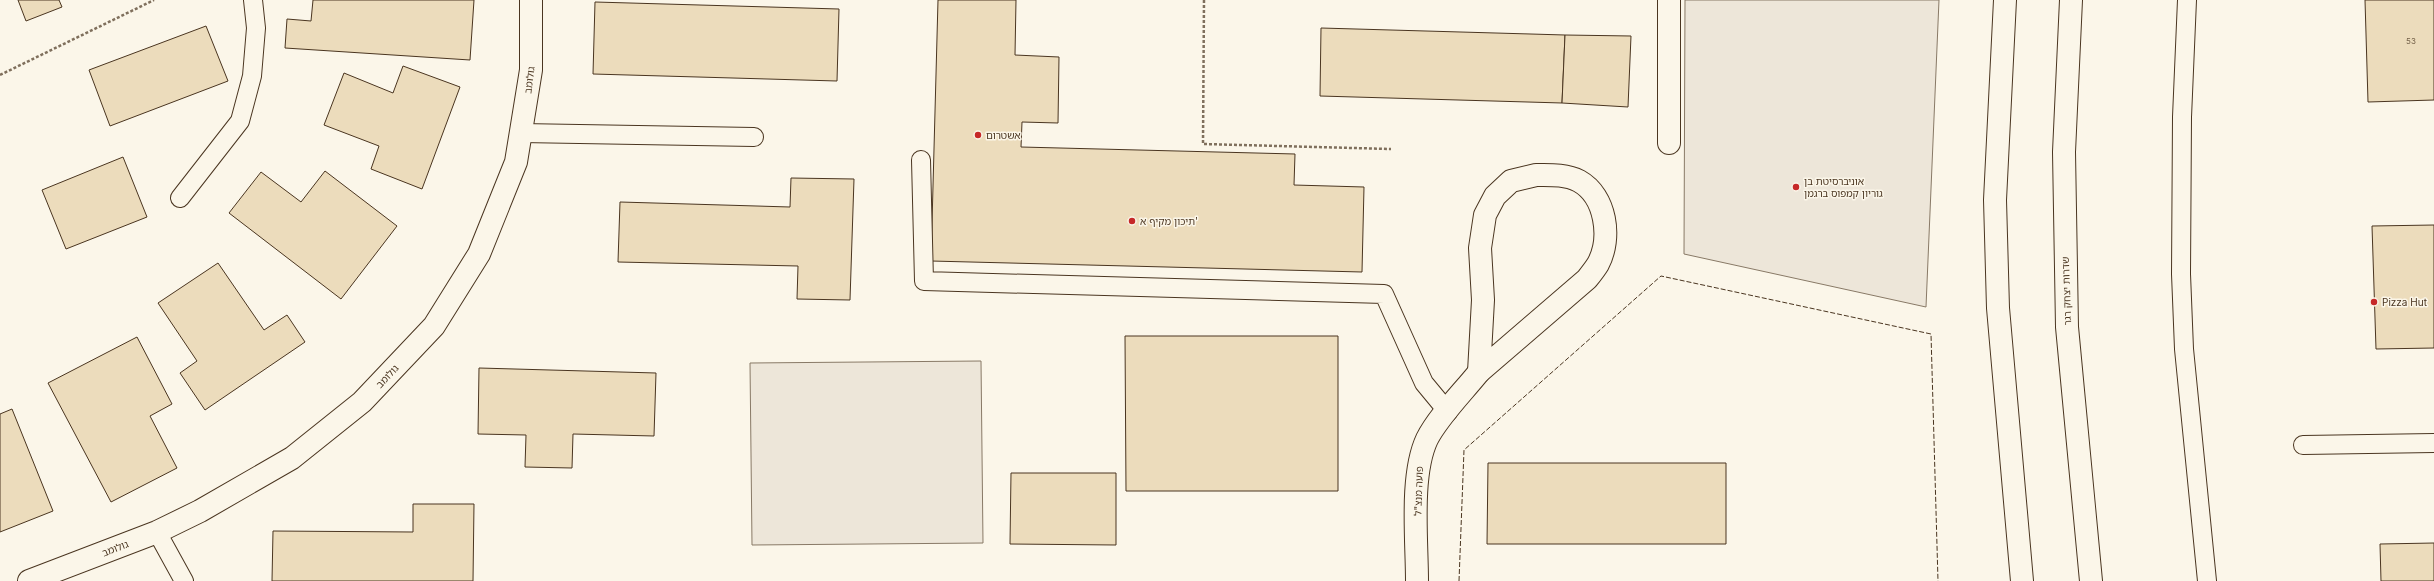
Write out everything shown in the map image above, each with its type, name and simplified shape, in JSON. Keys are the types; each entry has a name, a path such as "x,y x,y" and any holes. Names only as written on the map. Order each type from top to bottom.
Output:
{"street":[{"name":"גולומב","path":"29,581 157,532 200,511 292,458 362,402 434,326 479,254 516,162 531,70 531,0"},
{"path":"1669,0 1669,143"},
{"path":"2005,0 1996,179 1998,308 2022,581"},
{"name":"שדרות יצחק רגר","path":"2071,0 2064,152 2067,327 2091,581"},
{"name":"פועה מנצ\"ל","path":"1417,581 1417,466 1427,439 1441,418 1448,412 1479,372 1587,279 1598,263 1604,239 1605,220 1596,196 1579,181 1559,176 1536,175 1511,181 1494,196 1485,215 1480,248 1483,300 1479,372"}],"lane":[{"path":"180,198 240,121 252,76 256,28 253,0"},
{"path":"2187,0 2182,117 2181,274 2184,350 2207,581"},
{"path":"521,132 754,137"},
{"path":"921,160 924,281 1384,294 1424,383 1448,412"},
{"path":"2303,445 2434,443"},
{"path":"157,532 184,581"}],"path":[{"path":"0,75 154,0"},
{"path":"1204,0 1203,144 1391,149"}],"shaded area":[{"name":"אוניברסיטת בן גוריון קמפוס ברגמן","path":"1685,0 1939,0 1926,307 1684,254"},
{"path":"981,361 983,543 752,545 750,363"}],"building":[{"path":"18,0 59,0 62,7 26,21"},
{"path":"313,0 474,0 470,60 285,48 287,19 311,21"},
{"name":"אשטרום","path":"938,0 1016,0 1015,55 1059,57 1058,123 1022,122 1021,147 1295,154 1294,185 1364,187 1362,272 931,261"},
{"path":"2365,0 2434,0 2434,100 2368,102"},
{"path":"595,2 839,9 837,81 593,74"},
{"path":"206,26 228,81 110,126 89,70"},
{"path":"1321,28 1565,35 1562,103 1320,96"},
{"path":"1565,35 1631,36 1628,107 1562,103"},
{"path":"403,66 460,87 422,189 371,169 379,146 324,125 344,73 393,93"},
{"path":"123,157 147,217 66,249 42,190"},
{"path":"325,171 397,226 341,299 229,213 261,172 301,202"},
{"path":"791,178 854,179 850,300 797,299 798,266 618,262 620,202 790,207"},
{"path":"2434,225 2434,348 2376,349 2372,226"},
{"path":"218,263 264,330 287,315 305,342 205,410 180,373 197,361 158,303"},
{"path":"1125,336 1338,336 1338,491 1126,491"},
{"path":"137,337 172,404 150,416 177,468 111,502 48,383"},
{"path":"479,368 656,373 654,436 573,434 572,468 525,467 526,435 478,434"},
{"path":"12,409 53,511 0,532 0,414"},
{"path":"1488,463 1726,463 1726,544 1487,544"},
{"path":"1011,473 1116,473 1116,545 1010,544"},
{"path":"413,504 474,504 473,581 272,581 273,531 413,532"},
{"path":"2434,543 2434,581 2381,581 2380,544"}],"fence":[{"path":"1459,581 1464,450 1661,276 1931,334 1938,581"}],"place":[{"name":"אשטרום","path":"978,135"},
{"name":"אוניברסיטת בן גוריון קמפוס ברגמן","path":"1796,187"},
{"name":"תיכון מקיף א'","path":"1132,221"},
{"name":"Pizza Hut","path":"2374,302"}]}
